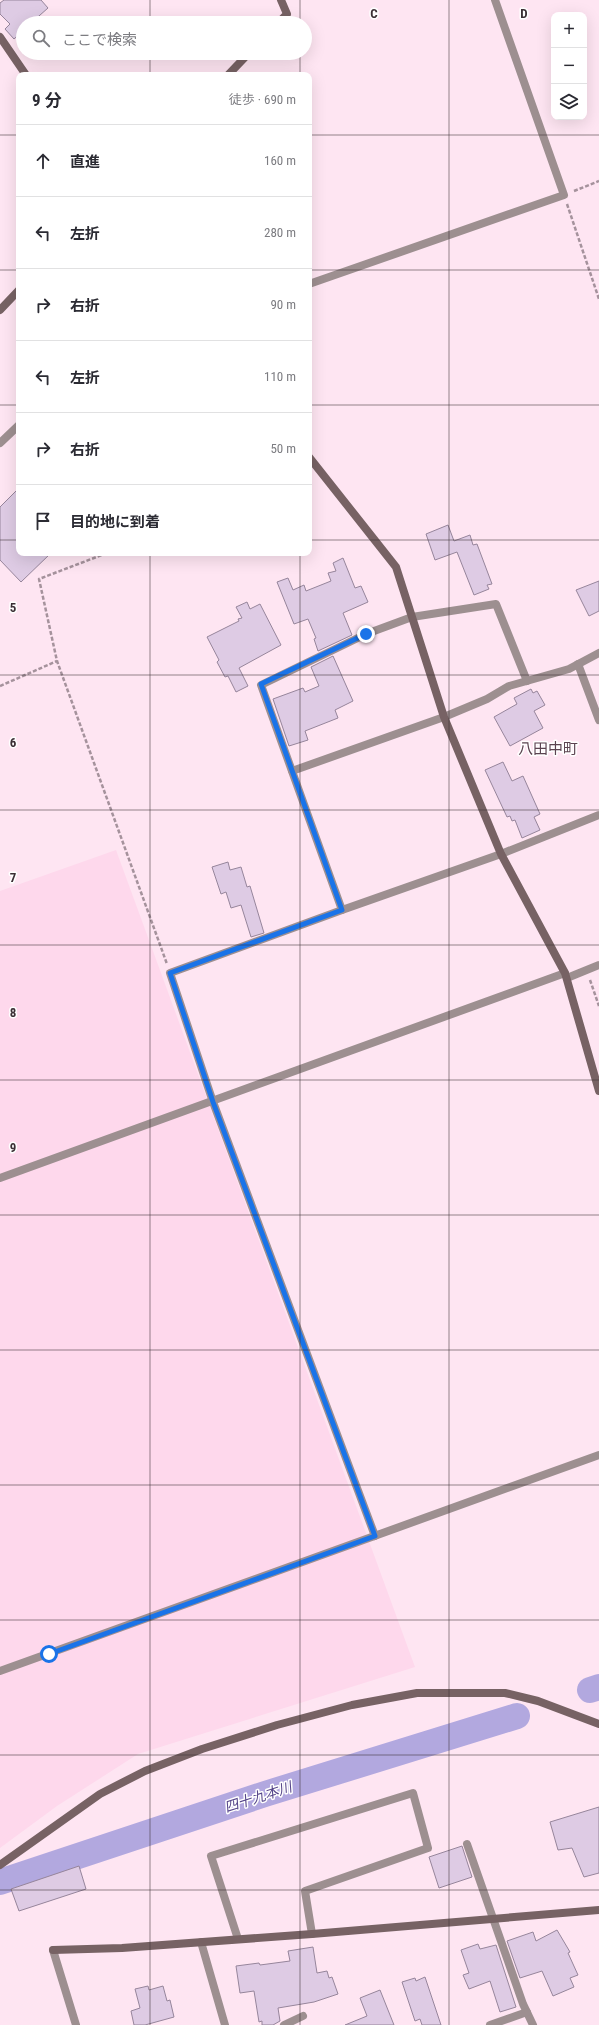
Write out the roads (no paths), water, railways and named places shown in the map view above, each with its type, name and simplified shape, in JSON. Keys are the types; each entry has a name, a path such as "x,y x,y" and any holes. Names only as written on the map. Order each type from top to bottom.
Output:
{"street":[{"path":"281,0 287,14 285,16"},
{"path":"312,283 564,195 495,0"},
{"path":"0,37 24,72"},
{"path":"231,72 242,60"},
{"path":"0,310 16,293"},
{"path":"0,443 16,428"},
{"path":"312,461 396,567 444,717 501,854 566,976 599,1091"},
{"path":"342,910 261,684 366,634 412,617 496,604 527,681"},
{"path":"292,772 444,717 486,699 509,686 569,669 599,653"},
{"path":"578,664 599,720"},
{"path":"375,1536 213,1102 170,973 501,854 599,815"},
{"path":"0,1178 599,965"},
{"path":"0,1671 599,1455"},
{"path":"0,1864 100,1794 145,1771 202,1749 277,1725 352,1705 417,1693 506,1693 538,1701 599,1724"},
{"path":"238,1939 211,1856 413,1793 428,1848 305,1891 312,1934"},
{"path":"468,1844 493,1919 532,2025"},
{"path":"76,2025 53,1950 312,1934 599,1910"},
{"path":"201,1942 225,2025"},
{"path":"490,2025 527,2012"},
{"path":"284,2025 303,2016"}],"waterway":[{"name":"四十九本川","path":"590,1690 599,1687"},
{"name":"四十九本川","path":"0,1882 265,1794 517,1716"}],"district":[{"name":"八田中町","path":"548,749"}]}
